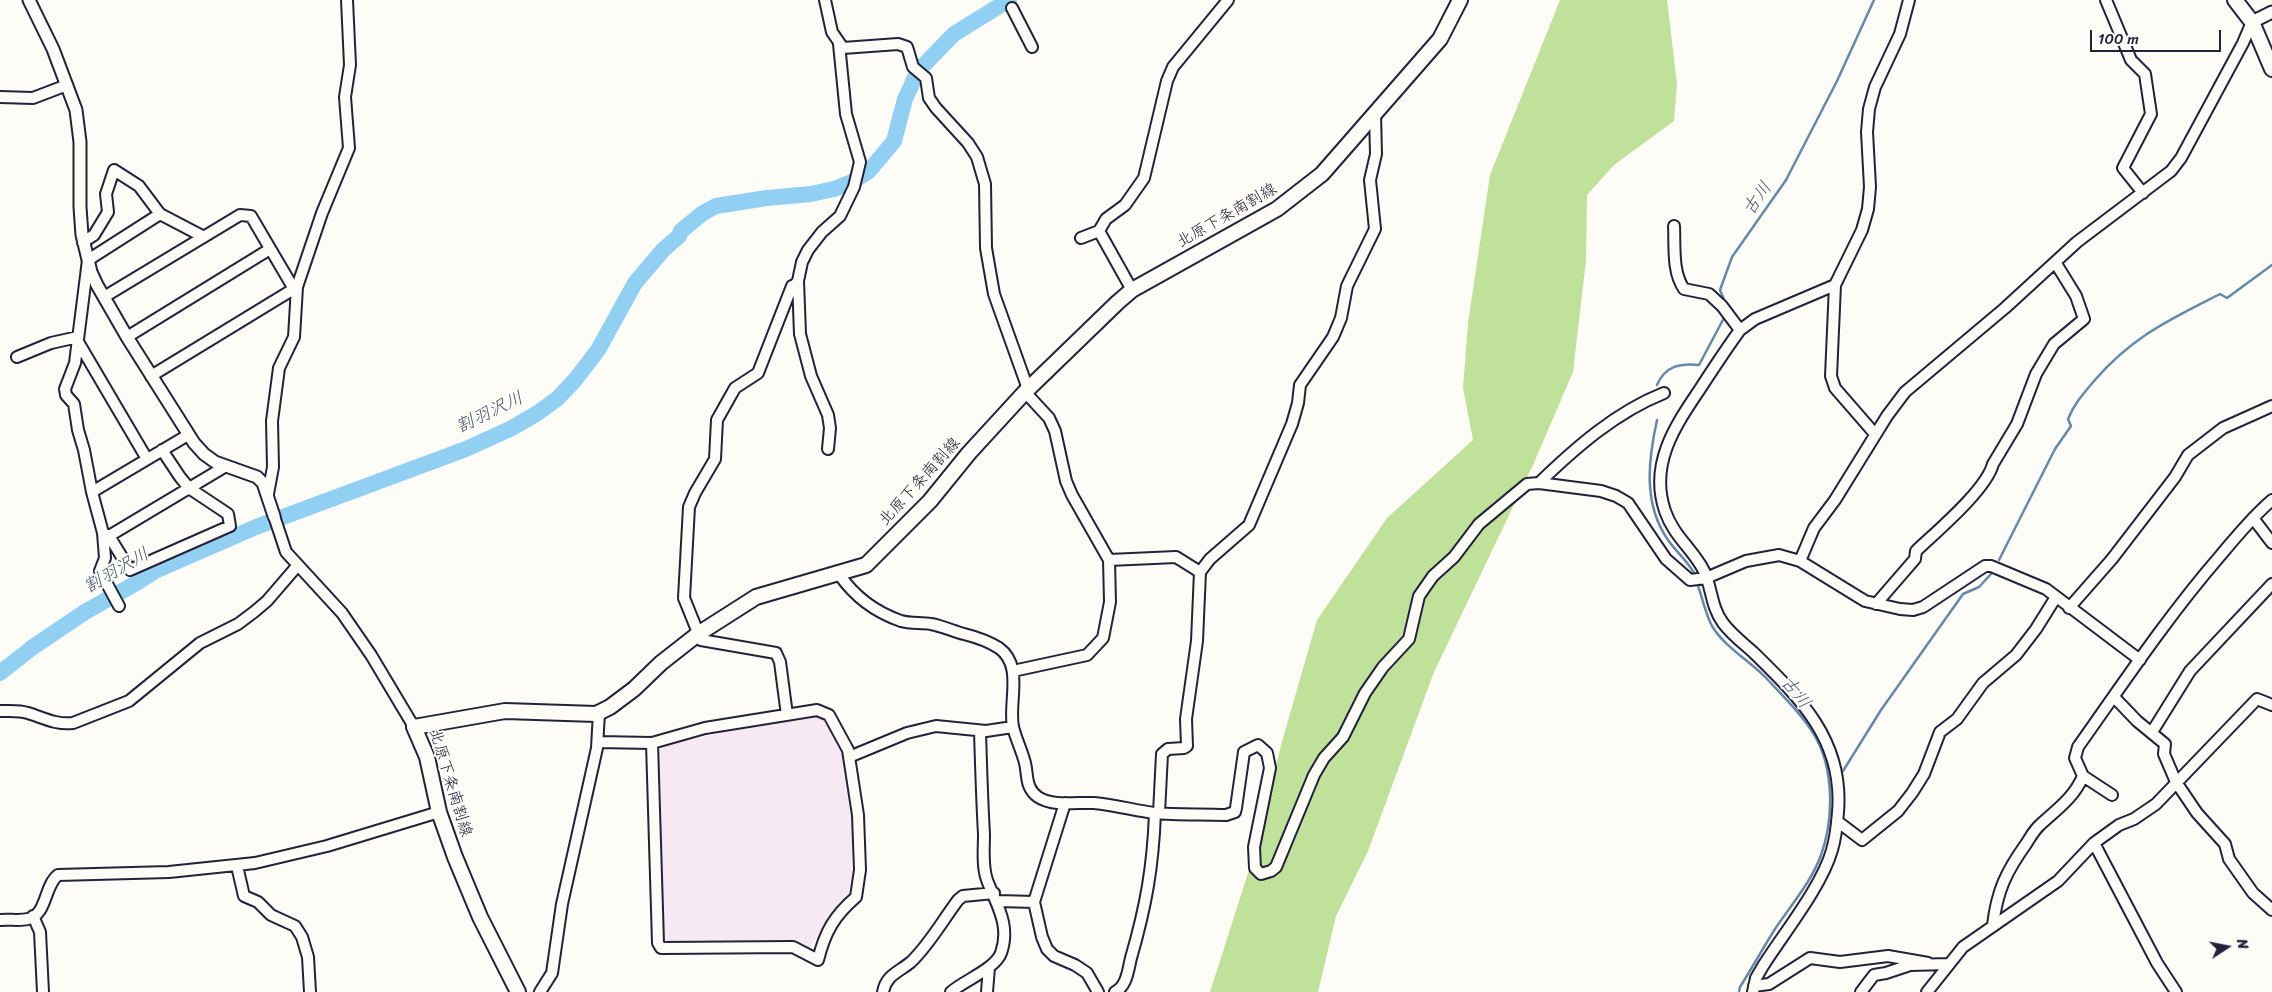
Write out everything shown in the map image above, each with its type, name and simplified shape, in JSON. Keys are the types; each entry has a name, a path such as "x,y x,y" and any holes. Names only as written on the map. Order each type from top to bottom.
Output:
{"main road":[{"name":"北原下条南割線","path":"518,992 480,917 455,857 440,812 427,757 414,727 505,711 596,714 610,707 634,689 661,663 698,634 756,597 839,574 866,564 930,501 969,453 1026,390 1132,290 1277,209 1322,174 1440,39 1460,0"},
{"path":"2235,0 2252,22 2272,69"}],"street":[{"path":"30,0 53,49 67,85 79,125 80,207 83,242 97,284 188,435 204,454 226,466 257,478 263,483 286,552 346,620 371,655 414,727"},
{"path":"268,494 272,480 272,421 278,377 282,360 294,337 297,287 322,213 349,148 345,97 350,65 347,0"},
{"path":"825,0 832,32 843,48 898,44 907,47 913,67 926,78 928,93 936,108 968,143 977,157 985,184 986,248 994,294 1003,324 1026,390 1049,418 1055,431 1066,481 1072,495 1109,560 1110,602 1103,638 1096,648 1087,655 1077,658 1013,671"},
{"path":"1081,238 1099,231 1106,218 1124,205 1144,178 1167,81 1173,67 1228,0"},
{"path":"1875,434 1835,388 1831,376 1835,286 1862,230 1868,209 1870,187 1867,132 1869,109 1875,86 1900,34 1908,0"},
{"path":"2106,0 2131,60 2145,74 2152,114 2123,168 2144,193"},
{"path":"1012,8 1032,47"},
{"path":"1800,561 1814,528 1835,500 1875,434 1905,392 2005,308 2077,242 2171,171 2181,158 2243,43 2252,22 2272,12"},
{"path":"828,449 830,428 828,415 807,364 800,334 798,281 802,262 808,250 822,232 840,216 854,187 860,162 846,114 839,44"},
{"path":"0,97 33,98 67,85"},
{"path":"1115,992 1124,984 1145,907 1153,855 1162,754 1168,749 1184,748 1187,746 1186,719 1197,641 1200,572 1210,559 1249,526 1292,424 1298,403 1300,385 1334,337 1341,318 1347,286 1375,229 1370,180 1376,154 1375,114"},
{"path":"83,242 94,235 108,212 106,194 114,170 139,186 160,214 204,237"},
{"path":"160,214 88,260 74,363 65,389 66,396 74,404 92,492 106,535 130,570 230,526 228,514 190,488 180,477 162,450"},
{"path":"104,297 246,214 251,216 291,284 297,287"},
{"path":"1674,226 1675,261 1679,282 1684,289 1709,294 1722,306 1740,330"},
{"path":"1099,231 1132,290"},
{"path":"127,336 270,249"},
{"path":"1876,604 1915,560 1916,551 1976,492 1991,471 1993,464 2017,424 2036,374 2054,344 2084,319 2076,296 2054,262"},
{"path":"786,715 780,662 776,653 701,640 684,598 689,507 715,459 717,420 735,388 758,373 792,286 798,281"},
{"path":"1700,579 1703,570 1679,539 1671,525 1662,500 1660,470 1664,452 1673,430 1740,330 1755,319 1835,286"},
{"path":"151,376 297,287"},
{"path":"17,357 51,343 77,339"},
{"path":"77,339 146,459"},
{"path":"1539,483 1557,465 1613,421 1638,405 1664,393"},
{"path":"2069,608 2112,560 2175,477 2188,455 2222,428 2272,406"},
{"path":"92,492 188,435"},
{"path":"106,535 226,466"},
{"path":"839,574 861,600 877,610 902,621 933,624 993,644 1002,650 1013,671 1013,727 1025,764 1029,787 1039,798 1048,801 1095,803 1157,813 1226,815 1235,812 1244,752 1258,745 1267,753 1270,768 1254,847 1255,868 1261,874 1271,871 1280,860 1299,808 1319,766 1343,736 1365,693 1383,667 1409,639 1419,596 1433,576 1454,558 1479,524 1527,484 1539,483 1601,491 1616,496 1628,503 1666,560 1700,579 1724,624 1801,701 1825,736 1831,750 1837,778 1837,821 1832,851 1822,874 1763,966 1753,989"},
{"path":"2112,794 2083,776 2075,758 2078,747 2196,583 2253,518 2272,500"},
{"path":"2253,518 2272,543"},
{"path":"106,535 105,558 100,571 118,604"},
{"path":"1700,579 1730,566 1762,557 1779,555 1800,561 1865,601 1913,610 1923,607 1985,566 1990,566 2046,589 2140,660"},
{"path":"1109,560 1176,557 1200,572"},
{"path":"0,711 20,711 65,724 129,701 200,643 238,624 254,612 267,601 298,565"},
{"path":"2152,732 2190,671 2272,584"},
{"path":"1837,821 1862,840 1882,826 1898,811 1924,774 1940,732 1964,711 1983,683 2016,655 2036,629 2056,597"},
{"path":"2114,697 2137,721 2165,744 2164,754 2176,782 2198,814 2225,844 2229,859 2253,894 2272,910"},
{"path":"1927,992 1963,947 2058,881 2094,843 2119,825 2134,819 2156,804 2257,698 2272,705"},
{"path":"598,742 652,743 705,728 817,710 829,715 843,737 849,757 860,836 859,886 856,897 845,907 824,935 818,960 794,947 661,948 658,943 652,743"},
{"path":"540,992 552,973 562,904 598,742 599,712"},
{"path":"849,757 906,733 936,726 980,731 1013,727"},
{"path":"951,992 961,983 996,962 1001,954 1004,941 1004,922 985,871 980,731"},
{"path":"1993,925 2000,886 2010,865 2038,826 2064,804 2079,786 2083,776"},
{"path":"1065,802 1034,902 1042,937 1047,949 1054,956 1075,965 1087,973 1098,992"},
{"path":"0,920 28,919 33,916 41,908 51,880 58,875 169,872 237,866 327,846 440,812"},
{"path":"2094,843 2157,963 2176,992"},
{"path":"237,866 244,896 258,902 271,915 295,926 302,937 308,957 310,992"},
{"path":"883,992 884,984 890,976 912,961 963,896 996,897 1034,902"},
{"path":"33,916 40,932 43,992"},
{"path":"1753,989 1769,984 1810,958 1840,962 1888,956 1928,963"},
{"path":"1861,992 1874,975 1886,973 1910,964 1948,964"},
{"path":"987,992 989,967"}],"shaded area":[{"path":"816,713 828,722 846,756 855,824 851,864 855,880 853,890 837,907 810,948 796,940 669,942 663,937 662,931 657,752 665,745"}],"green space":[{"path":"1560,0 1667,0 1677,84 1674,121 1614,165 1587,195 1586,260 1573,372 1533,465 1434,672 1368,851 1336,916 1318,992 1210,992 1255,851 1281,745 1317,620 1387,518 1473,440 1463,388 1468,323 1490,175"}],"waterway":[{"name":"割羽沢川","path":"0,673 33,647 85,612 155,571 256,527 466,449 512,428 536,414 557,399 575,380 598,350 635,283 663,250 679,236 681,231 703,213 716,206 767,198 811,194 834,189 852,182 869,171 894,141 905,99 918,71 954,34 1009,0"},
{"name":"古川","path":"1728,309 1720,290 1732,257 1786,180 1837,81 1874,0"},
{"path":"1999,560 2055,449 2071,426 2068,419 2073,409 2094,381 2123,352 2152,330 2220,294 2227,298 2272,265"},
{"name":"古川","path":"1657,385 1664,374 1674,367 1679,365 1699,365 1725,316"},
{"name":"古川","path":"1657,420 1650,466 1651,497 1654,512 1668,540 1691,567 1696,577"},
{"path":"1838,771 1843,771 1881,710 1963,594 1979,587 1991,574"},
{"name":"古川","path":"1697,583 1707,616 1717,634 1755,667 1794,707 1815,736 1826,763 1829,779 1830,810 1828,826 1817,865 1807,884 1775,929 1740,987 1739,992"}]}
